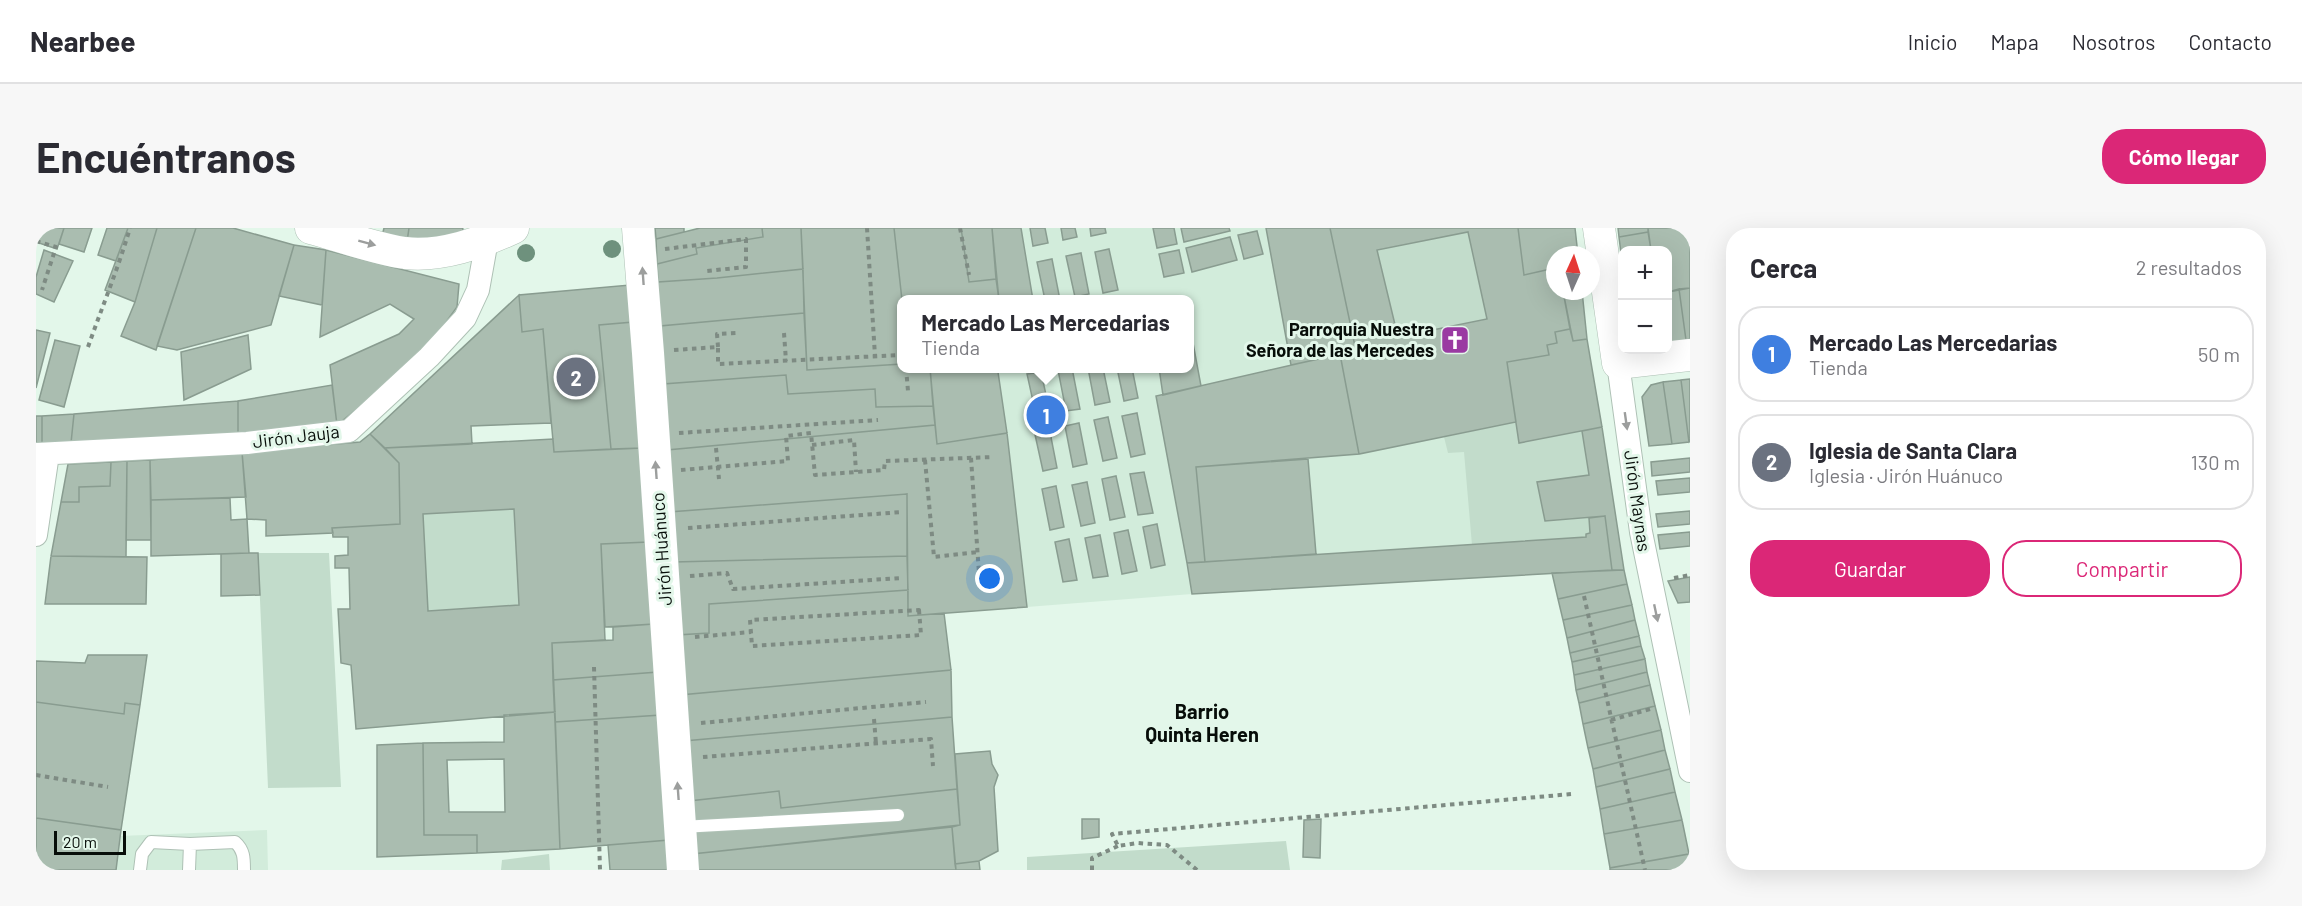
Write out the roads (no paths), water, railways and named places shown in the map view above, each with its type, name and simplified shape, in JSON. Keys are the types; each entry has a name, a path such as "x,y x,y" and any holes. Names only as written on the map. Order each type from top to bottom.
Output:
{"street":[{"path":"311,228 404,253 442,252 493,232"},
{"name":"Jirón Maynas","path":"1599,228 1641,532 1674,702 1690,771"},
{"name":"Jirón Jauja","path":"42,454 247,443 349,431 429,357 465,318 478,290 493,232"},
{"name":"Jirón Huánuco","path":"639,241 683,870"},
{"path":"1618,363 1690,355"},
{"path":"36,536 42,454"}],"lane":[{"path":"680,827 898,815"},
{"path":"140,870 142,854 151,842 190,844 235,842 241,848 244,856 244,870"},
{"path":"189,870 190,844"}],"place":[{"name":"Parroquia Nuestra Señora de las Mercedes","path":"1455,340"},
{"name":"Iglesia de Santa Clara","path":"576,377"},
{"name":"Mercado Las Mercedarias","path":"1046,415"}],"district":[{"name":"Barrio Quinta Heren","path":"1202,724"}]}
